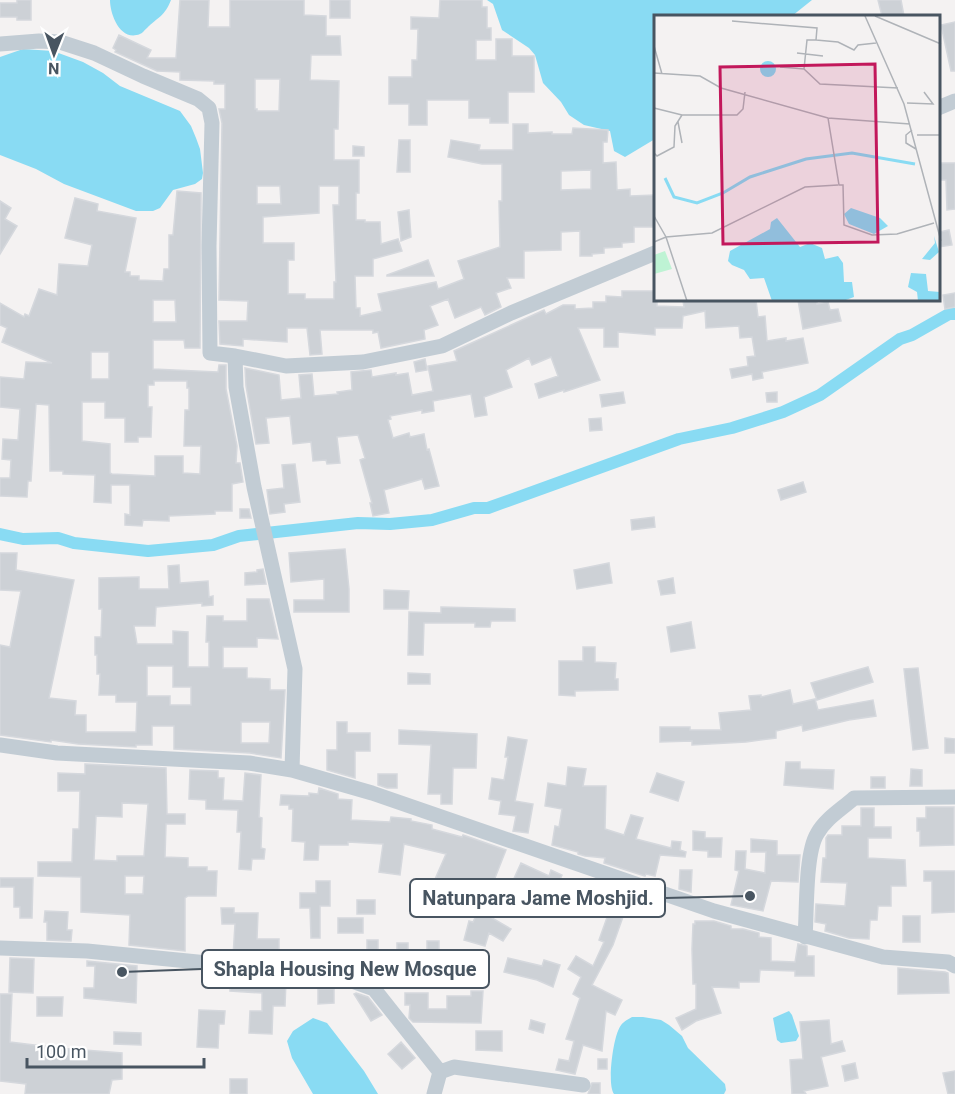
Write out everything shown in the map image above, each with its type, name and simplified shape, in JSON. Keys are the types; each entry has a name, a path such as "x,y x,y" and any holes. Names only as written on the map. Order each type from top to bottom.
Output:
{"street":[{"path":"0,44 39,40 60,42 94,53 198,99 209,108 212,123 209,246 210,353 286,366 363,362 442,346 510,313 654,253"},
{"path":"940,108 955,101"},
{"path":"235,356 236,387 254,487 295,669 292,770"},
{"path":"0,745 57,753 249,763 292,770 372,793 714,911 883,957 948,962 955,966"},
{"path":"805,937 811,854 816,834 829,820 854,798 955,796"},
{"path":"0,948 87,951 339,976 374,989 440,1072"},
{"path":"440,1072 454,1066 583,1085"},
{"path":"434,1094 440,1072"}],"water":[{"path":"110,0 171,0 161,16 142,33 133,35 122,30 114,19"},
{"path":"487,0 812,0 793,15 654,15 654,140 625,157 614,151 610,131 584,125 569,115 561,102 543,83 535,55 529,48 502,30 493,4"},
{"path":"23,49 53,51 83,62 120,86 180,111 191,126 200,149 202,179 195,184 173,190 160,208 153,211 136,211 64,184 36,169 0,155 0,57"},
{"path":"789,1011 799,1036 796,1041 781,1043 777,1040 773,1018"},
{"path":"632,1017 661,1020 669,1025 682,1036 688,1048 725,1084 724,1094 614,1094 611,1073 614,1044 620,1026"},
{"path":"313,1018 327,1023 364,1071 378,1094 313,1094 292,1058 287,1041 293,1031"}],"building":[{"path":"17,0 31,0 31,20 0,17 0,3 17,3"},
{"path":"180,0 209,0 208,27 230,27 230,0 304,0 304,15 326,16 326,36 340,36 341,55 311,55 310,80 339,81 338,129 334,129 334,160 359,160 356,220 380,222 381,244 398,239 402,251 373,259 373,276 355,276 356,308 360,308 360,316 382,311 378,294 436,282 438,289 464,279 458,261 500,247 499,201 502,201 502,164 482,164 448,157 451,140 480,145 479,150 513,150 513,124 528,124 528,133 572,134 573,128 608,130 607,142 603,142 603,163 616,162 617,190 630,189 630,196 654,195 654,227 634,227 634,242 622,243 622,247 604,248 604,253 592,254 592,256 580,256 580,231 561,232 561,250 524,251 524,278 507,278 511,288 496,293 501,307 485,315 481,307 455,318 448,299 430,306 438,325 424,330 425,339 381,348 378,332 373,333 373,330 320,330 322,354 310,355 307,328 287,328 287,342 243,339 243,346 220,344 219,321 247,321 248,301 219,300 222,123 219,109 225,109 225,84 214,84 214,81 180,80 180,72 157,71 115,52 113,48 119,35 151,50 147,58 176,58","holes":["255,79 280,79 279,111 257,111 255,109","591,170 591,189 561,190 561,171","257,186 280,186 281,204 257,204","319,186 339,186 339,205 333,205 336,282 334,282 334,299 305,299 305,294 288,294 288,260 294,260 294,243 263,243 263,217 319,213"]},
{"path":"330,0 350,0 350,18 330,18"},
{"path":"440,0 482,0 482,7 487,7 487,28 491,28 491,40 476,40 476,60 496,60 496,39 512,39 512,56 534,56 534,92 508,92 508,123 490,123 490,118 469,118 469,100 427,100 427,125 409,125 409,104 389,104 389,77 412,77 412,60 417,60 418,29 411,29 411,17 439,18"},
{"path":"878,0 901,0 904,15 882,15"},
{"path":"955,22 955,71 951,71 941,25"},
{"path":"399,140 410,140 410,172 397,172"},
{"path":"353,146 364,147 364,156 353,156"},
{"path":"940,163 955,163 955,209 947,210 946,180 941,180"},
{"path":"177,191 201,193 200,348 185,348 184,340 153,340 153,369 218,372 219,365 226,365 226,389 237,446 236,463 240,463 243,482 232,484 232,511 169,516 169,521 143,520 142,526 125,525 125,514 130,515 130,485 111,485 111,503 94,502 95,475 63,474 63,471 50,471 49,405 36,404 31,481 28,481 27,497 0,496 0,478 10,478 11,460 2,459 3,439 18,440 20,409 0,407 0,377 24,379 26,362 52,363 2,342 7,328 0,325 0,303 24,317 25,314 29,316 39,289 57,295 59,264 88,266 92,245 65,238 75,198 98,204 97,211 136,218 125,272 130,272 130,276 139,276 139,280 163,281 164,269 169,269 169,235 173,235","holes":["153,300 175,300 176,322 153,322","91,352 109,352 109,379 91,379","154,381 187,381 189,410 185,410 184,446 201,446 200,474 183,473 183,456 155,456 155,476 112,474 110,473 110,444 82,441 82,402 105,402 105,418 125,418 125,442 138,442 138,437 151,437 152,407 148,407 148,385 154,385"]},
{"path":"0,201 11,208 5,219 17,226 0,254"},
{"path":"409,210 411,237 401,241 398,212"},
{"path":"949,230 952,245 940,247 940,232"},
{"path":"428,260 434,276 387,276 387,275"},
{"path":"622,291 654,291 654,302 657,302 657,306 684,307 683,302 756,302 758,317 765,316 767,341 803,338 808,363 762,372 763,378 753,380 752,374 732,378 730,369 748,366 747,357 755,356 752,337 740,338 739,326 706,328 705,311 683,316 682,328 655,328 655,335 618,332 618,347 604,347 604,328 578,328 600,380 539,398 535,384 558,376 551,357 532,365 529,358 506,370 512,387 484,397 487,415 475,417 471,394 433,401 434,411 422,413 422,410 390,416 391,419 388,420 393,438 409,433 410,437 424,434 439,486 425,489 422,479 384,490 389,513 373,516 370,503 372,503 360,460 365,458 358,435 337,437 340,463 327,464 326,460 313,461 311,442 293,444 290,416 266,418 269,443 256,444 245,368 279,375 281,400 301,398 299,375 312,374 314,396 352,390 351,372 371,370 372,377 408,373 412,395 433,391 428,366 457,361 454,351 544,310 546,314 563,305 575,305 575,309 593,308 593,302 606,302 606,296 622,297"},
{"path":"955,293 955,307 945,309 943,295"},
{"path":"798,302 817,302 817,304 828,302 830,310 838,309 841,321 803,329"},
{"path":"425,359 427,370 416,372 414,362"},
{"path":"623,392 625,403 602,407 600,395"},
{"path":"777,392 777,402 767,402 766,393"},
{"path":"601,418 602,430 590,431 589,419"},
{"path":"295,464 300,502 284,504 285,512 270,514 267,490 284,488 282,465"},
{"path":"803,482 806,492 781,500 778,490"},
{"path":"240,509 249,509 251,518 240,518"},
{"path":"654,517 655,527 632,530 631,520"},
{"path":"345,549 349,612 294,612 294,600 324,600 324,579 291,582 289,553"},
{"path":"0,553 17,553 16,570 74,580 49,698 76,701 75,715 86,715 86,732 136,732 137,702 116,702 116,695 99,695 100,674 97,674 95,637 101,637 102,609 99,609 99,578 139,577 139,589 169,589 168,566 179,565 180,583 208,581 209,597 213,596 213,605 202,606 202,603 156,607 155,626 134,626 137,644 173,644 173,631 188,632 188,667 209,667 209,642 206,642 207,616 223,616 223,621 247,621 247,599 269,599 278,639 257,638 257,647 223,647 223,668 247,668 247,678 270,679 270,690 285,690 281,758 250,753 174,749 174,726 152,726 152,745 136,745 136,747 51,740 51,742 0,735 0,645 10,647 21,591 0,590","holes":["147,666 173,666 173,687 191,687 191,705 170,705 170,696 147,696","241,722 270,722 269,743 241,743"]},
{"path":"609,563 612,583 577,589 574,570"},
{"path":"263,569 266,584 245,585 245,573"},
{"path":"673,578 675,593 661,595 658,581"},
{"path":"384,590 409,591 408,609 384,609"},
{"path":"441,607 515,609 515,621 491,621 490,627 475,627 475,623 424,623 423,655 408,655 409,612 441,613"},
{"path":"691,622 695,648 671,652 667,627"},
{"path":"583,647 595,647 595,662 616,663 615,679 618,679 618,690 575,691 575,696 559,695 559,661 583,661"},
{"path":"868,667 873,682 817,700 811,683"},
{"path":"918,668 928,748 913,750 904,669"},
{"path":"408,673 430,674 430,684 408,684"},
{"path":"790,690 793,704 815,699 818,710 873,700 876,716 803,731 802,725 776,731 776,738 746,742 692,745 692,741 660,742 660,727 721,730 719,713 751,710 749,696 761,695 761,697"},
{"path":"337,722 347,722 347,733 370,733 370,751 355,751 355,778 327,770 327,750 337,750"},
{"path":"399,730 477,734 476,768 453,768 452,804 441,804 441,794 428,794 431,745 399,744"},
{"path":"508,737 527,740 515,801 533,804 528,833 513,831 516,816 499,814 501,801 489,799 492,778 504,780 508,757 505,757"},
{"path":"945,738 955,739 955,753 945,753"},
{"path":"786,762 800,762 800,769 834,770 833,789 784,785"},
{"path":"85,764 166,768 167,814 185,814 185,824 166,824 165,857 188,858 188,867 207,867 207,871 217,871 216,896 188,896 185,898 185,951 129,945 130,915 81,912 81,877 38,876 38,862 72,862 73,829 79,829 80,791 58,791 58,773 85,774","holes":["122,803 148,804 144,856 117,856 117,861 94,860 96,816 122,817","125,876 144,876 143,894 125,894"]},
{"path":"568,767 586,769 583,786 606,786 605,829 624,835 631,815 643,818 636,839 671,848 672,841 681,842 680,850 686,852 685,857 660,855 655,876 646,874 645,876 604,863 605,858 585,856 552,845 555,826 559,827 562,809 545,806 548,783 566,786"},
{"path":"911,769 922,770 922,786 910,786"},
{"path":"190,770 218,771 218,778 224,778 223,800 243,801 245,773 261,775 259,817 262,818 261,848 265,849 264,859 252,859 251,870 239,869 241,832 237,832 238,810 206,809 206,800 189,799"},
{"path":"657,773 684,782 678,801 650,792"},
{"path":"378,774 397,774 397,788 378,785"},
{"path":"871,777 885,777 885,788 871,788"},
{"path":"319,788 338,794 338,799 352,800 351,820 390,822 391,817 411,819 411,821 432,825 432,829 462,837 463,835 506,850 495,878 511,885 521,863 549,876 551,870 562,875 550,901 522,887 513,907 500,900 492,918 511,929 503,941 489,933 485,946 464,940 469,921 473,922 486,894 456,880 456,913 422,911 422,886 432,886 446,854 404,844 400,875 379,872 383,844 348,842 348,845 319,845 318,860 304,860 305,842 292,841 293,809 289,809 289,805 280,805 281,795 309,796 309,793 318,794"},
{"path":"926,807 954,807 954,845 920,846 917,818 926,818"},
{"path":"861,808 874,808 874,827 891,827 891,838 868,838 868,858 905,860 906,886 891,886 891,906 878,906 877,920 870,920 869,939 849,938 825,931 826,924 815,922 816,904 845,906 847,883 821,882 823,858 826,858 826,838 828,835 842,835 842,826 861,826"},
{"path":"693,831 705,832 705,838 722,838 721,857 708,857 708,851 693,850"},
{"path":"751,839 777,841 777,855 800,855 798,882 771,881 763,911 731,905 739,871 735,870 736,851 746,851 745,869 765,873 766,852 751,852"},
{"path":"680,870 692,870 691,892 679,889"},
{"path":"924,871 955,871 955,912 932,913 932,881 924,881"},
{"path":"0,878 33,878 32,918 20,918 20,907 14,907 14,887 0,887"},
{"path":"316,881 330,881 330,906 320,906 320,938 311,938 310,908 300,908 300,893 316,893"},
{"path":"357,900 375,900 375,914 357,914"},
{"path":"221,908 234,908 234,913 258,913 257,939 279,939 279,959 233,956 235,924 222,924"},
{"path":"610,909 624,914 613,945 592,985 622,1000 615,1015 606,1011 602,1051 583,1045 575,1074 556,1070 559,1059 569,1061 574,1041 566,1039 580,998 573,994 581,977 568,969 576,956 593,966 604,942 599,940"},
{"path":"45,911 68,912 67,930 72,930 71,941 47,940"},
{"path":"903,916 920,916 920,942 903,942"},
{"path":"338,918 363,918 363,933 338,933"},
{"path":"695,921 714,921 731,926 731,929 743,929 759,933 759,937 771,938 771,961 795,962 798,944 807,946 807,956 814,956 814,976 795,976 795,971 760,970 759,982 739,982 739,988 712,987 721,1013 696,1021 682,1030 676,1018 696,1009 692,949"},
{"path":"367,940 378,940 378,951 397,950 397,943 408,943 408,973 387,973 391,970 367,971"},
{"path":"427,941 439,941 439,964 443,964 443,980 430,980"},
{"path":"10,958 34,959 33,993 9,992"},
{"path":"508,958 542,966 544,960 560,965 553,987 537,980 504,972"},
{"path":"87,961 137,966 136,1003 84,998 84,988 94,988 95,966 87,966"},
{"path":"898,968 948,973 949,993 898,994"},
{"path":"230,975 286,981 285,1006 273,1006 272,1034 249,1033 250,1011 262,1011 262,993 230,991"},
{"path":"318,989 334,989 334,1003 318,1004"},
{"path":"471,991 483,991 481,1023 413,1022 409,1018 410,1005 405,1005 405,993 428,993 428,1009 447,1009 447,996 471,996"},
{"path":"0,994 12,994 10,1042 122,1053 122,1079 112,1080 109,1094 25,1094 26,1084 0,1081"},
{"path":"354,994 368,997 382,1015 371,1021"},
{"path":"37,997 63,997 62,1016 37,1016"},
{"path":"199,1010 225,1011 224,1024 219,1024 218,1048 197,1047"},
{"path":"531,1020 545,1024 543,1033 529,1029"},
{"path":"829,1020 831,1044 842,1041 845,1051 821,1057 828,1086 804,1091 806,1094 792,1094 790,1060 803,1059 800,1022"},
{"path":"476,1031 502,1031 502,1051 476,1050"},
{"path":"114,1032 141,1033 141,1045 114,1044"},
{"path":"401,1042 415,1058 402,1069 388,1054"},
{"path":"598,1059 607,1059 607,1069 598,1069"},
{"path":"855,1063 858,1078 845,1081 842,1066"},
{"path":"955,1071 955,1094 948,1094 943,1073"},
{"path":"230,1079 247,1079 247,1094 230,1094"},
{"path":"592,1083 600,1083 600,1094 588,1094"}],"waterway":[{"path":"0,534 23,539 58,538 74,543 148,551 213,545 239,536 358,523 390,524 432,520 474,508 488,508 679,439 732,428 783,412 820,395 900,339 912,335 949,314 955,314"}],"place":[{"name":"Natunpara Jame Moshjid.","path":"750,896"},
{"name":"Shapla Housing New Mosque","path":"122,972"}]}
